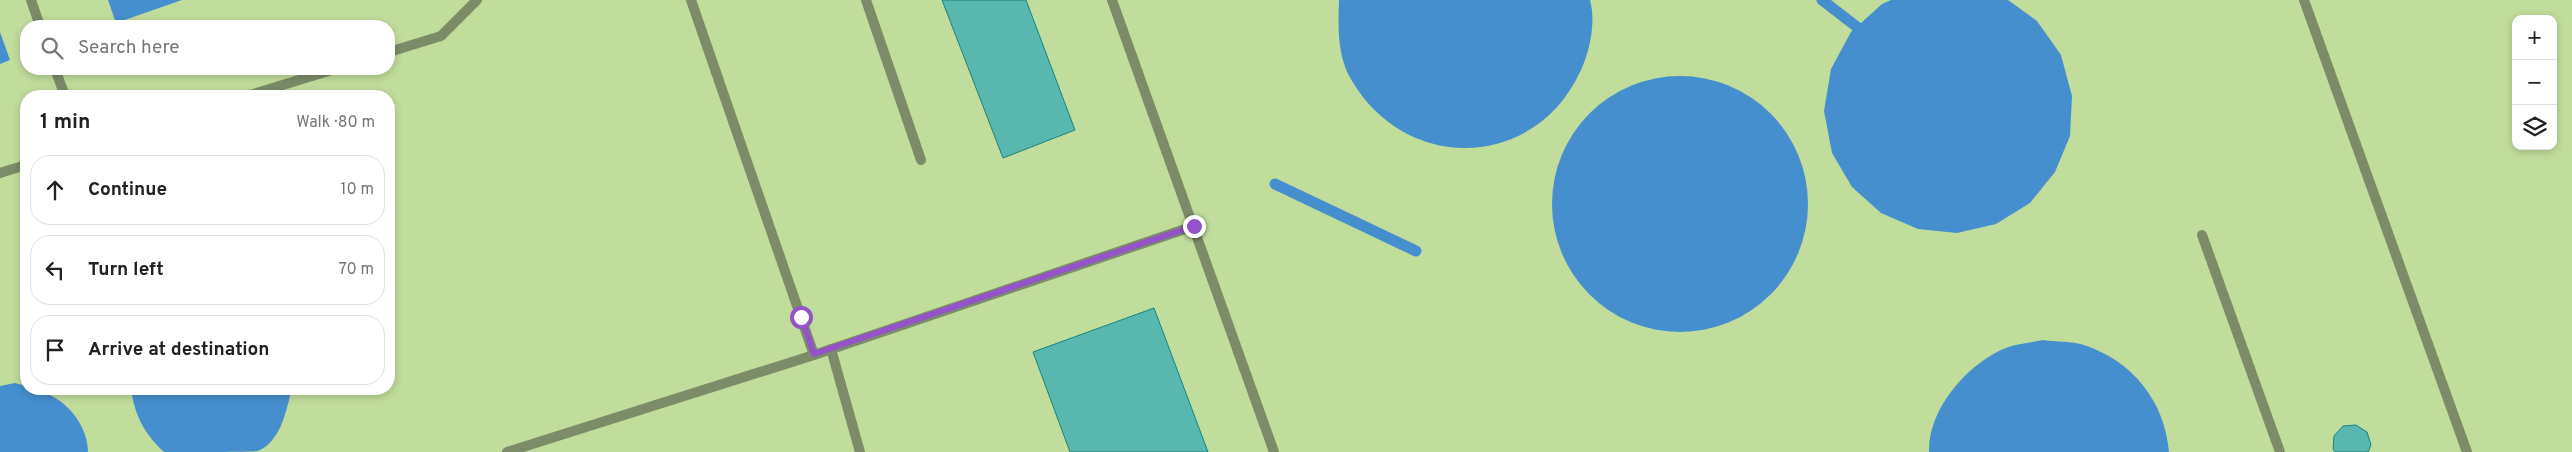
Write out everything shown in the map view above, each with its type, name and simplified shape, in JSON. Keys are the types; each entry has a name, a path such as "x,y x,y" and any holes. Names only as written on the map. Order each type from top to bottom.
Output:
{"lane":[{"path":"31,0 38,20"},
{"path":"395,50 441,36 477,0"},
{"path":"691,0 814,354"},
{"path":"866,0 921,160"},
{"path":"1112,0 1274,452"},
{"path":"2304,0 2467,452"},
{"path":"57,75 63,90"},
{"path":"267,90 315,75"},
{"path":"0,173 20,167"},
{"path":"507,452 831,349 1194,226"},
{"path":"2202,235 2280,452"},
{"path":"831,349 860,452"}],"water":[{"path":"108,0 182,0 125,20 115,20"},
{"path":"1339,0 1590,0 1592,9 1591,36 1581,70 1560,103 1534,127 1503,142 1470,148 1437,145 1405,133 1376,111 1352,81 1341,52"},
{"path":"1891,0 2008,0 2037,21 2061,55 2072,96 2070,136 2055,172 2030,203 1996,224 1957,233 1918,229 1881,213 1852,187 1832,153 1824,111 1831,69 1851,32 1882,4"},
{"path":"0,32 10,60 0,64"},
{"path":"1680,76 1705,79 1729,86 1761,105 1779,123 1798,155 1805,179 1808,204 1805,229 1798,253 1779,285 1761,303 1729,322 1705,329 1680,332 1655,329 1631,322 1599,303 1581,285 1562,253 1555,229 1552,204 1555,179 1562,155 1581,123 1599,105 1631,86 1655,79"},
{"path":"2043,340 2084,345 2102,352 2117,361 2131,373 2153,400 2161,416 2169,452 1929,452 1930,436 1942,406 1951,392 1974,367 2006,348"},
{"path":"15,383 20,384 20,395 51,395 59,400 77,418 87,440 88,452 0,452 0,386"},
{"path":"132,395 290,395 277,434 266,447 258,451 164,452 146,431 135,408"}],"building":[{"path":"942,0 1026,0 1075,130 1003,158"},
{"path":"1154,308 1208,452 1070,452 1033,352"},
{"path":"2356,425 2367,432 2371,445 2368,452 2335,452 2333,449 2334,436 2343,426"}],"waterway":[{"path":"1822,0 1857,27"},
{"path":"1275,184 1416,251"}],"route":[{"path":"801,317 814,354 1194,226"}]}
